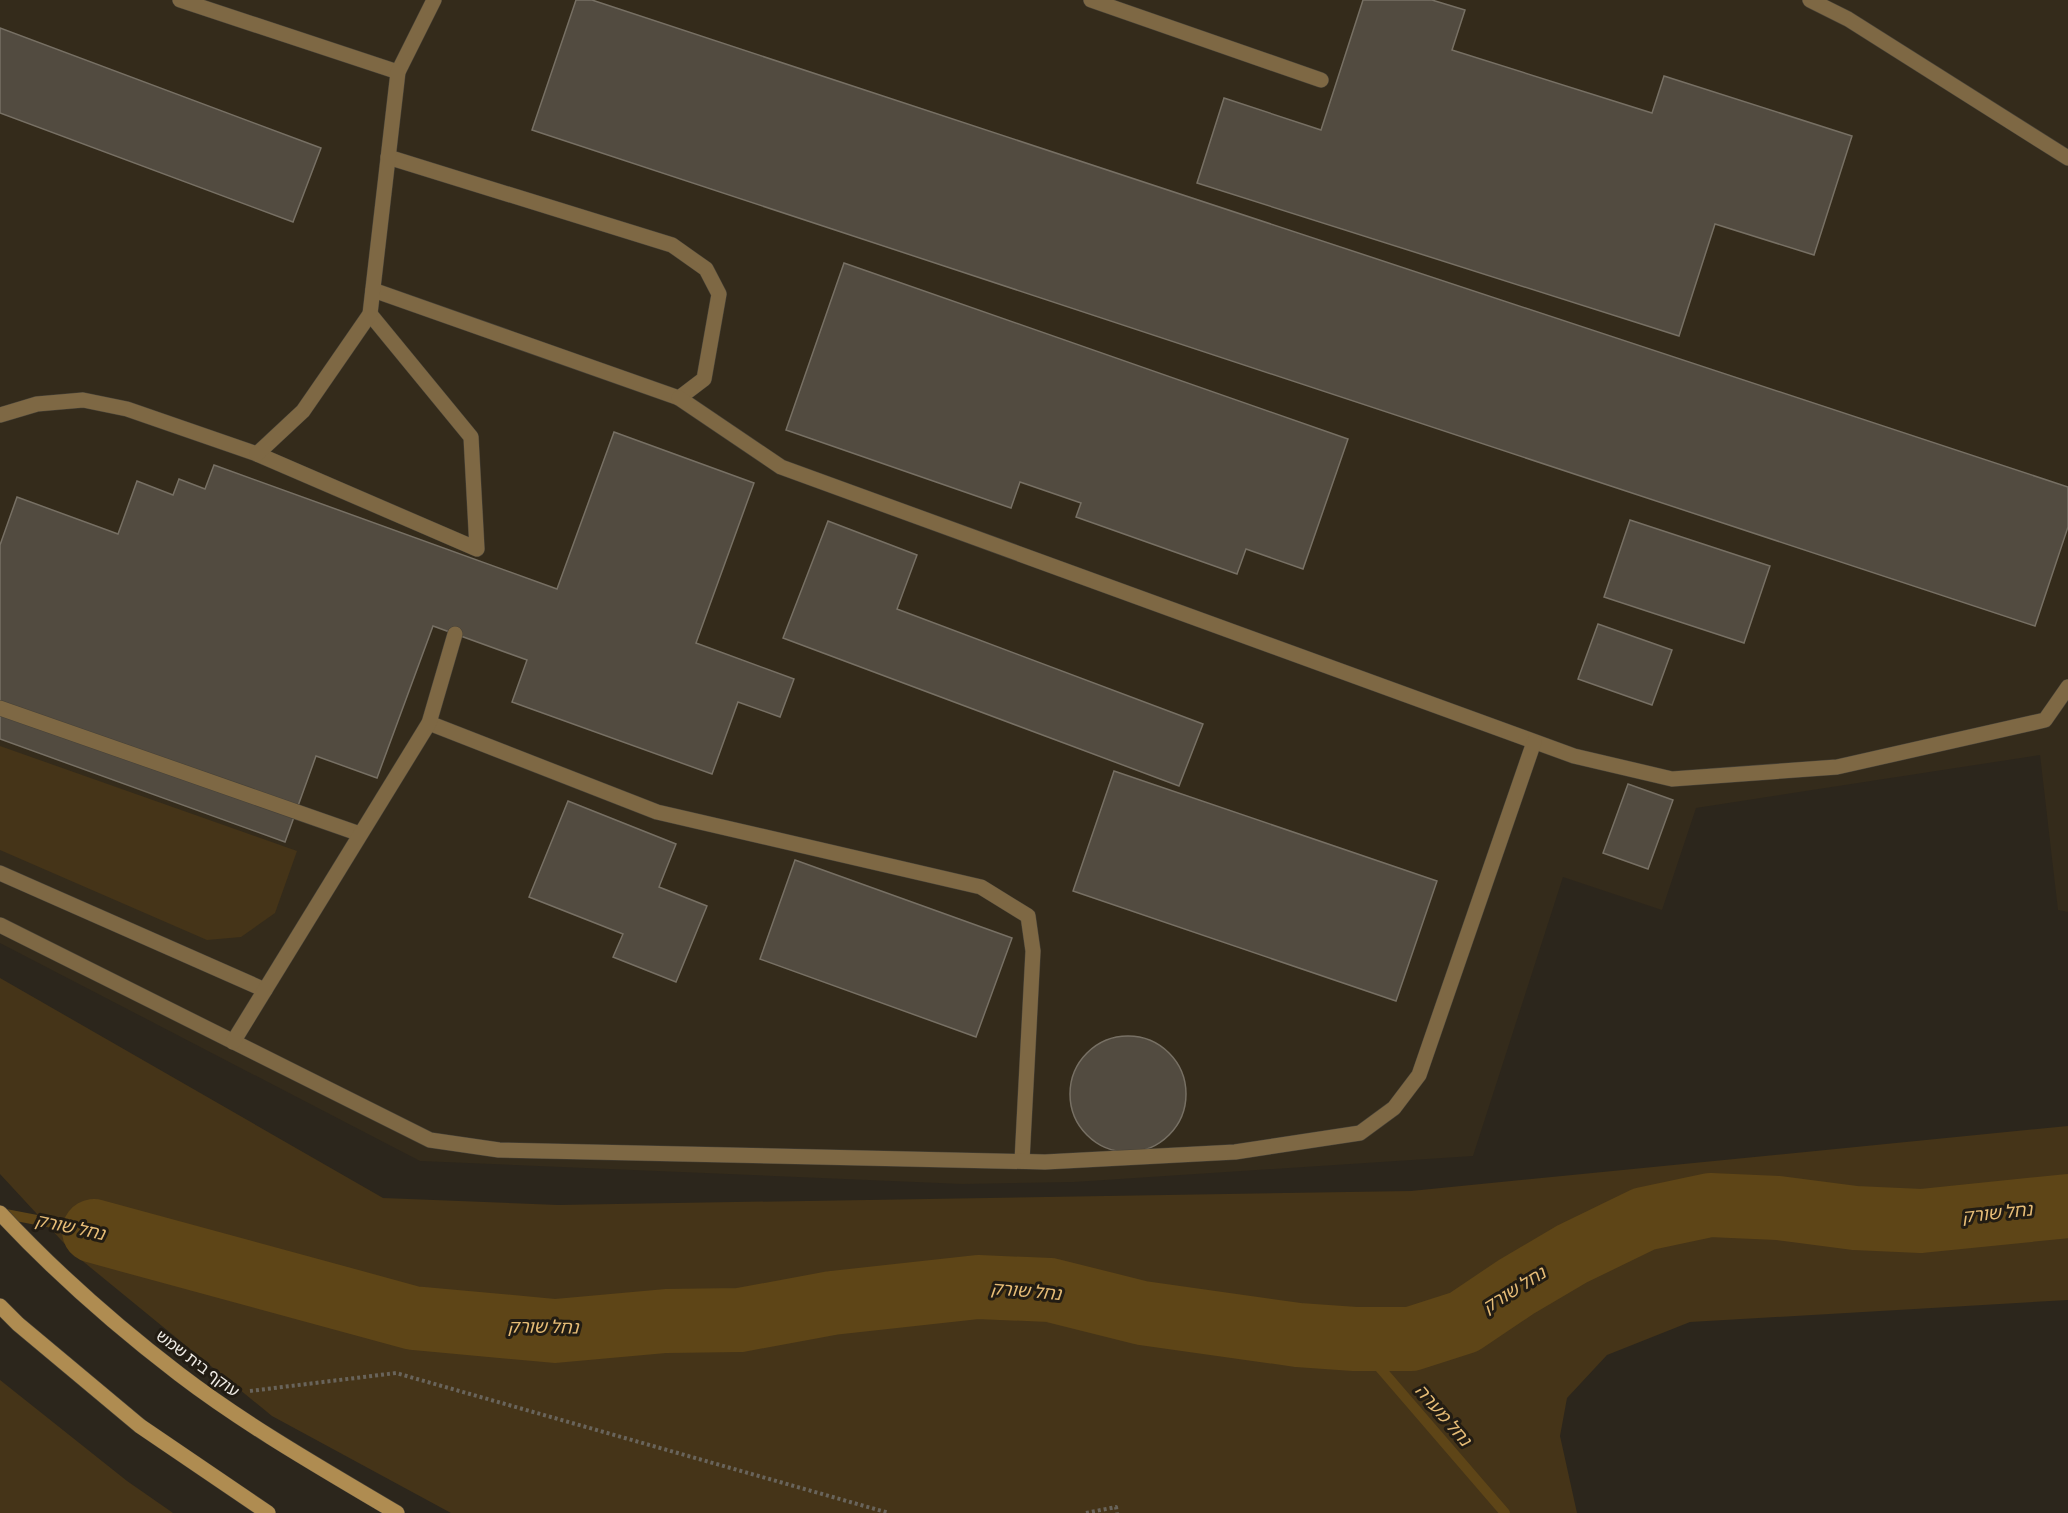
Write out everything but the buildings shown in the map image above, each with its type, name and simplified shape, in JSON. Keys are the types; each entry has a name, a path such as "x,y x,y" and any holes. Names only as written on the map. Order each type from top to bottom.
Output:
{"main road":[{"name":"עוקף בית שמש","path":"0,1212 63,1277 171,1368 298,1455 397,1513"},
{"path":"0,1306 18,1324 140,1426 266,1512"}],"lane":[{"path":"180,0 398,72"},
{"path":"257,454 303,411 370,314 398,72 434,0"},
{"path":"1091,0 1321,80"},
{"path":"1810,0 1848,19 2068,158"},
{"path":"388,157 672,245 706,269 719,294 704,379 679,398"},
{"path":"373,290 679,398 781,467 1534,742 1574,756 1672,779 1836,767 2045,720 2068,687"},
{"path":"0,415 37,404 83,400 127,409 257,454 477,549 471,437 370,314"},
{"path":"233,1042 429,723 455,634"},
{"path":"0,708 360,834"},
{"path":"429,723 657,812 981,887 1028,916 1033,951 1022,1161"},
{"path":"0,925 430,1140 499,1150 1022,1161 1235,1152 1360,1133 1394,1108 1419,1075 1534,742"},
{"path":"0,873 265,990"}],"path":[{"path":"211,1396 396,1373 889,1513"},
{"path":"1086,1513 1116,1508 1117,1513"}],"shaded area":[{"path":"0,0 2068,0 2068,912 2058,910 2040,755 1696,808 1662,910 1563,877 1473,1156 1074,1182 962,1184 420,1161 0,943"},
{"path":"0,746 297,851 275,913 241,937 207,940 0,850"},
{"path":"0,978 383,1198 558,1205 1411,1191 2068,1126 2068,1300 1690,1322 1607,1355 1567,1398 1560,1436 1577,1513 451,1513 272,1416 74,1254 0,1174"},
{"path":"0,1380 127,1481 173,1513 0,1513"}],"waterway":[{"name":"נחל שורק","path":"94,1231 413,1318 555,1331 666,1321 740,1320 832,1303 978,1287 1050,1290 1142,1313 1298,1335 1355,1339 1411,1339 1464,1322 1516,1287 1572,1254 1644,1219 1710,1205 1778,1208 1855,1218 1921,1221 2068,1206"},
{"name":"נחל שורק","path":"0,1213 94,1231"},
{"name":"נחל מערה","path":"1355,1339 1505,1513"}]}
